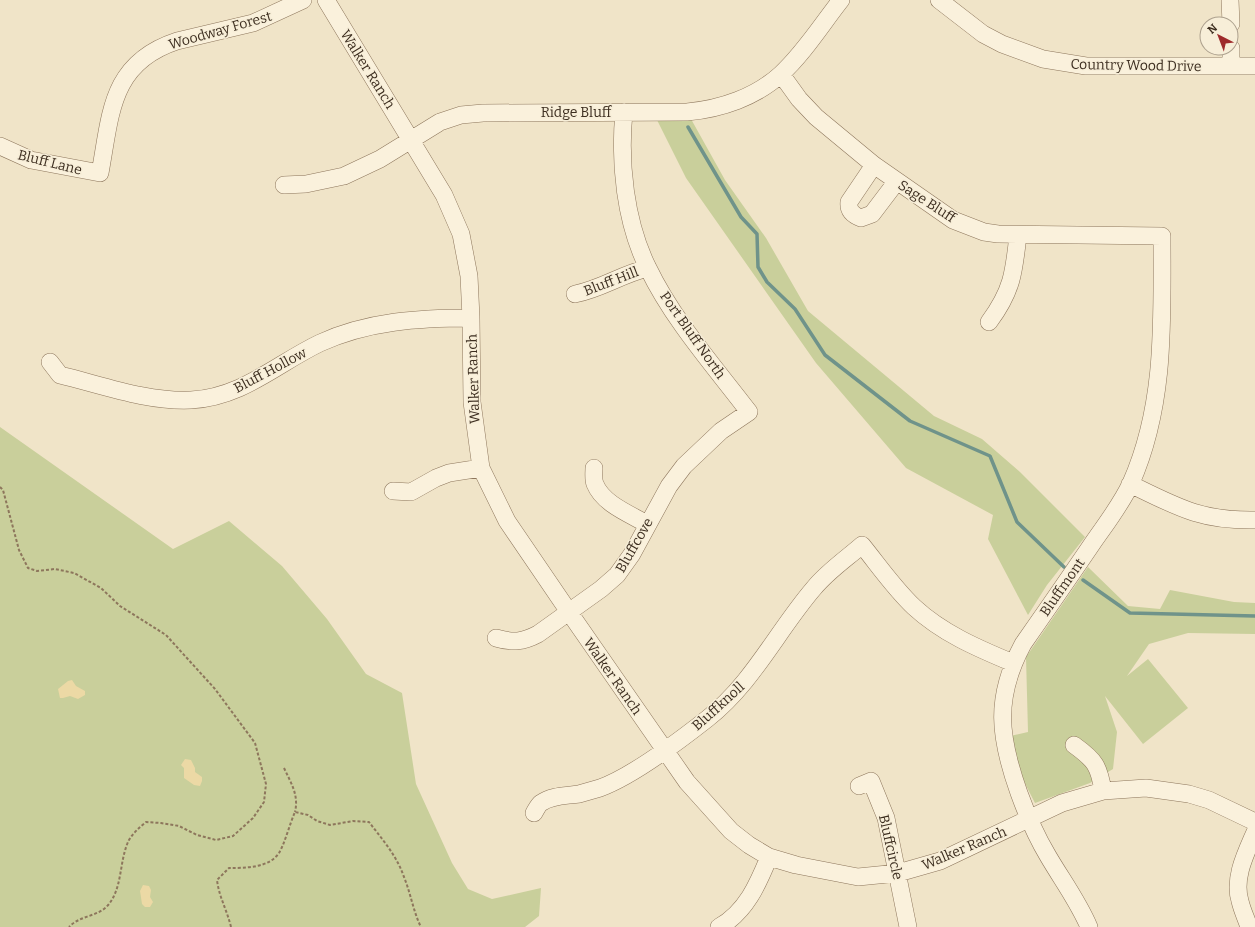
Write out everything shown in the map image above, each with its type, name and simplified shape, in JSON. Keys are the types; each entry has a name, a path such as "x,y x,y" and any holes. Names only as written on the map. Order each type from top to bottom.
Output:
{"street":[{"name":"Woodway Forest","path":"100,173 113,102 119,88 146,56 177,41 253,23 303,0"},
{"name":"Walker Ranch","path":"326,0 444,195 461,234 469,276 472,402 481,468 507,521 569,612 687,782 731,831 749,845 769,857 796,865 851,876 898,873 940,861 1062,803 1103,791 1146,788 1189,794 1209,800 1255,822"},
{"name":"Ridge Bluff","path":"284,185 306,184 344,176 380,159 435,124 460,115 483,112 687,112 716,108 748,96 781,74 841,0"},
{"name":"Country Wood Drive","path":"939,0 983,34 1016,50 1043,60 1086,66 1255,66"},
{"path":"1230,0 1231,16"},
{"path":"1231,56 1231,66"},
{"name":"Sage Bluff","path":"781,74 799,99 816,117 874,165 953,220 984,232 1018,235 1162,236"},
{"name":"Port Bluff North","path":"624,112 624,172 630,216 648,268 682,324 750,412"},
{"name":"Bluff Lane","path":"0,146 31,160 100,173"},
{"path":"874,165 849,202 848,207 856,216 861,218 872,214 897,181"},
{"path":"989,322 1000,307 1011,285 1018,235"},
{"name":"Bluffmont","path":"1089,927 1075,898 1047,855 1029,820 1008,762 1003,737 1003,702 1013,663 1022,644 1114,511 1130,484 1148,433 1157,396 1162,348 1162,236"},
{"name":"Bluff Hill","path":"575,294 593,290 630,272 648,268"},
{"name":"Bluff Hollow","path":"50,362 60,375 148,396 192,400 213,396 254,382 320,343 348,332 377,324 407,320 471,318"},
{"name":"Bluffcove","path":"496,638 515,643 528,640 601,589 617,576 632,554 669,486 684,466 721,431 750,412"},
{"path":"393,491 411,492 423,484 449,473 481,468"},
{"path":"594,468 595,483 603,496 647,524"},
{"path":"1130,484 1195,514 1231,521 1255,520"},
{"name":"Bluffknoll","path":"534,813 541,803 551,798 579,794 615,781 708,719 751,676 792,616 815,587 828,573 862,545 898,590 934,623 976,648 1013,663"},
{"path":"1074,745 1091,757 1097,765 1103,791"},
{"name":"Bluffcircle","path":"859,786 871,780 880,799 886,818 908,927"},
{"path":"1249,927 1239,899 1238,877 1255,832"},
{"path":"719,927 732,919 749,899 757,886 769,857"}],"path":[{"path":"0,487 3,490 19,550 28,568 37,571 55,568 74,573 101,588 120,606 166,635 215,689 248,731 255,743 266,784 264,802 253,818 233,836 216,840 197,835 179,826 146,822 136,830 129,841 118,885 109,904 98,912 78,919 69,927"},
{"path":"231,927 226,907 219,894 217,880 229,868 251,868 267,861 278,853 295,812 297,802 296,794 284,768"},
{"path":"295,812 308,815 317,821 330,824 353,821 369,822 393,853 404,877 415,915 421,927"}],"green space":[{"path":"691,119 725,180 766,238 808,311 934,416 982,439 1020,472 1085,537 1047,585 1028,615 988,539 993,515 906,468 816,363 686,178 657,120"},
{"path":"0,427 173,549 229,521 282,566 327,619 366,674 402,693 416,784 452,863 468,889 492,899 541,888 539,916 525,927 0,927"},
{"path":"1088,567 1128,606 1160,609 1170,590 1234,602 1255,603 1255,634 1188,633 1149,644 1127,676 1148,659 1188,708 1143,744 1105,696 1117,732 1113,769 1090,783 1035,803 1016,766 1010,736 1028,732 1026,657"}],"sand":[{"path":"72,680 76,686 85,691 85,695 78,699 70,696 60,698 58,689 68,681"},
{"path":"185,759 191,760 195,768 195,772 202,777 200,786 194,785 184,778 184,768 181,765"},
{"path":"143,885 149,886 151,890 150,897 153,902 150,907 145,907 142,904 140,891"}],"waterway":[{"path":"688,127 741,217 757,234 758,267 767,282 795,309 825,355 910,421 990,456 1017,522 1064,567"},
{"path":"1083,580 1130,613 1255,616"}]}
